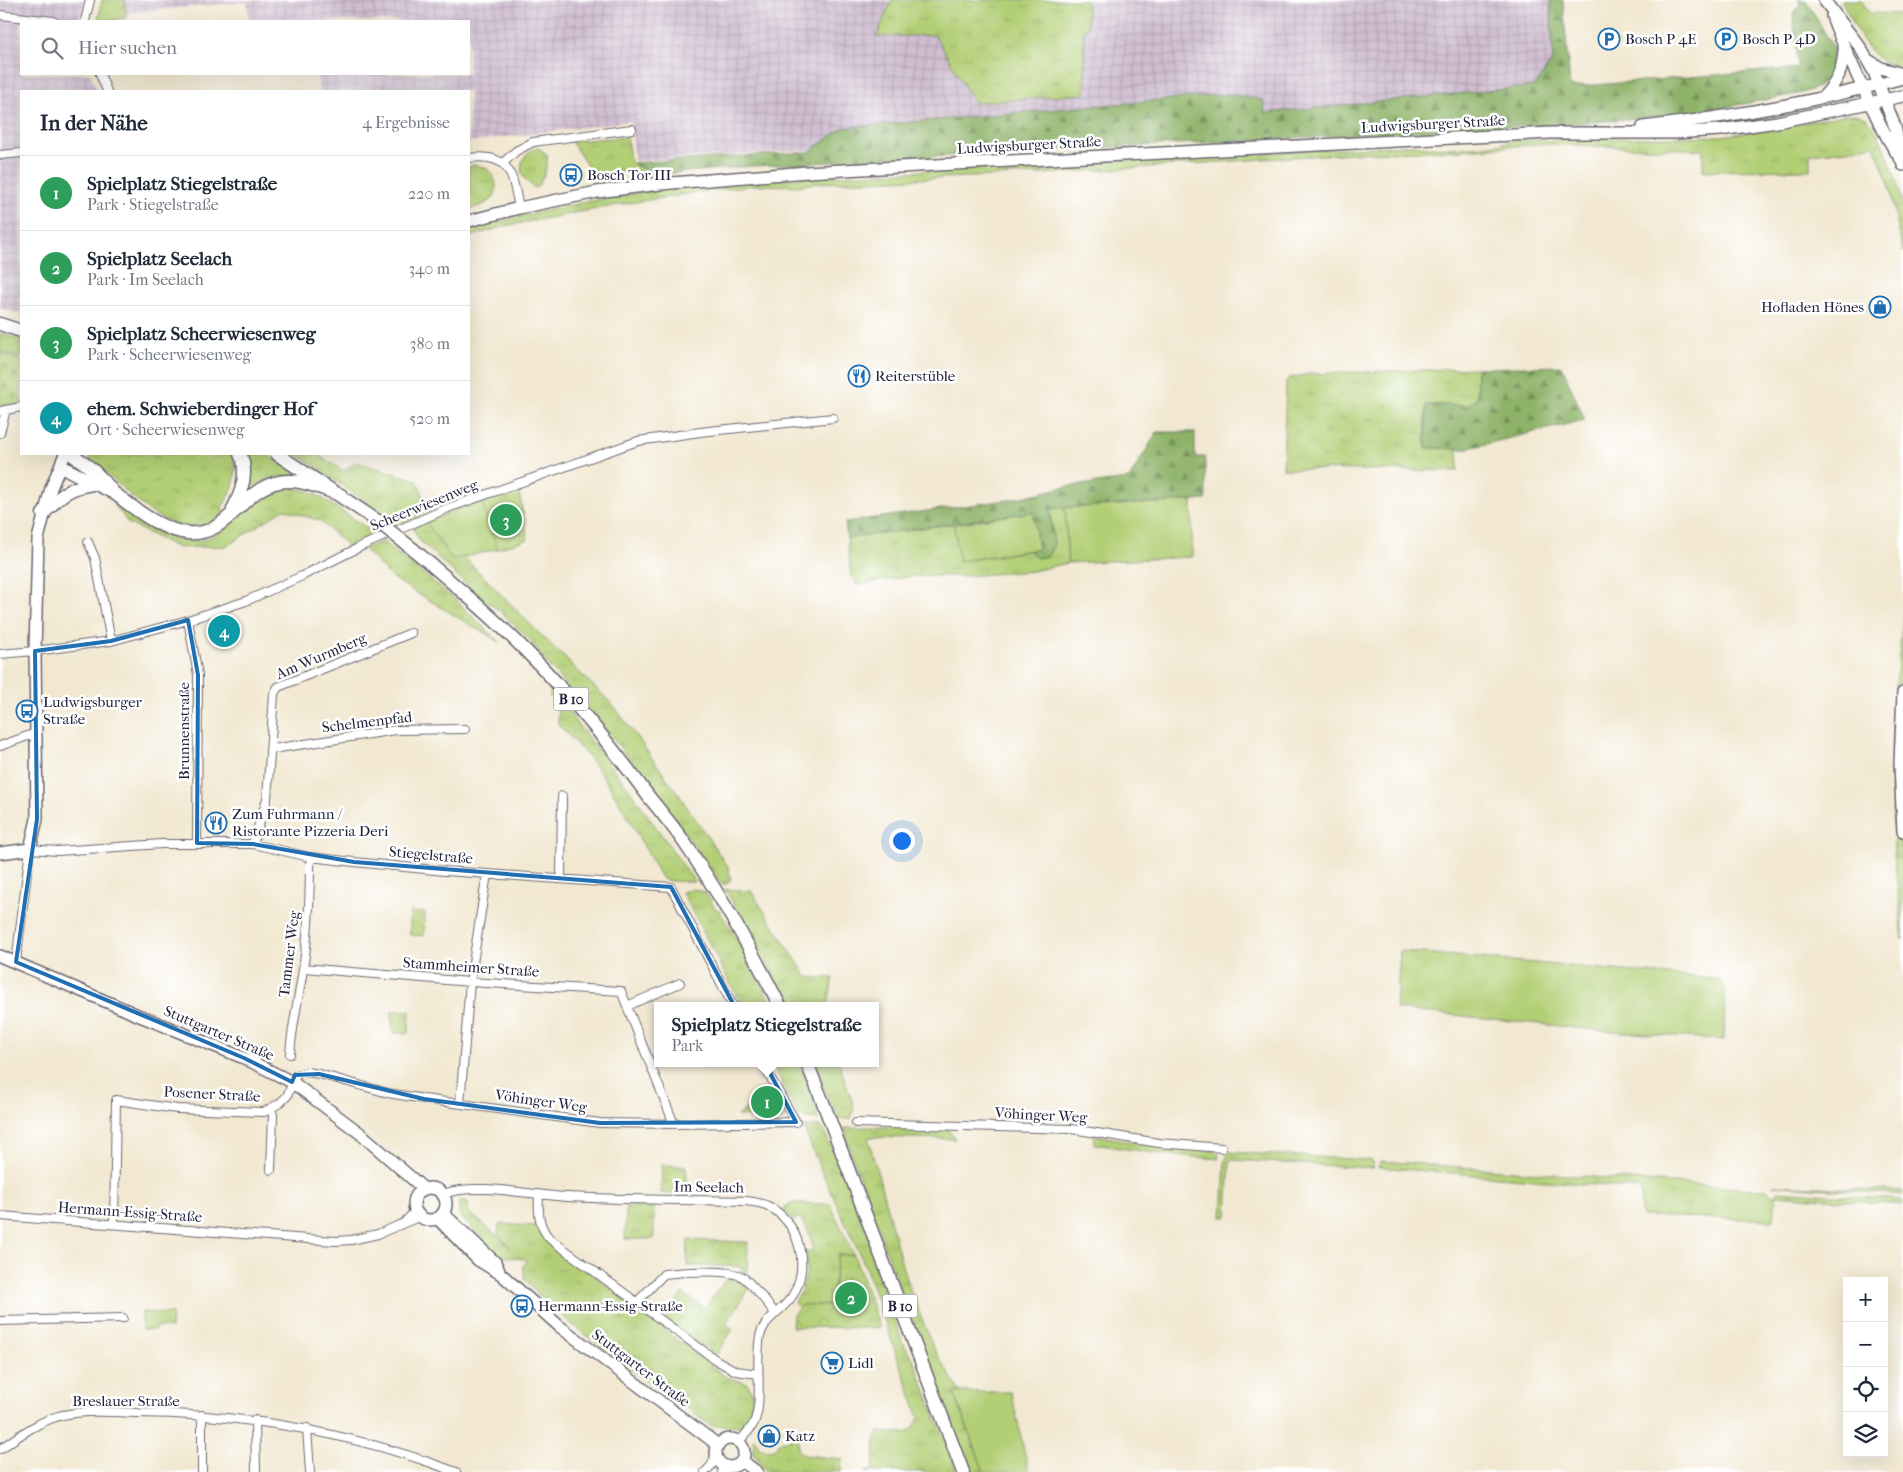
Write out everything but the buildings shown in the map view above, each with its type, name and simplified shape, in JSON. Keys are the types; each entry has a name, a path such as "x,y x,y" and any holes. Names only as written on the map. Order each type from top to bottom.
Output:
{"main road":[{"path":"1826,4 1844,50 1887,139 1902,163"},
{"path":"1826,4 1868,60 1880,85 1900,144 1902,163"},
{"path":"1822,98 1838,79 1844,50"},
{"path":"1868,60 1881,68 1903,74"},
{"path":"1594,132 1702,119 1822,98 1903,78"},
{"path":"1594,132 1674,133 1720,130 1777,122 1903,96"},
{"path":"1900,144 1903,126"},
{"name":"Ludwigsburger Straße","path":"470,221 518,208 597,192 807,172 1594,132"},
{"path":"72,455 103,478 113,492"},
{"path":"228,517 242,489 244,468 240,455"},
{"name":"B 10","path":"279,455 376,520 414,550 512,637 561,687 610,744 704,871 756,959 778,1002"},
{"path":"0,853 30,849 37,819 36,566 38,539 43,514 63,460 93,484 113,492 152,520 178,531 189,533 207,531 220,524 262,487 282,481 301,482 341,496"},
{"path":"43,514 64,493 80,486 93,484"},
{"path":"1903,693 1900,763 1903,831"},
{"name":"Stuttgarter Straße","path":"0,956 140,1016 215,1045 292,1082 361,1134 404,1173 421,1192 436,1189 443,1194"},
{"name":"B 10","path":"809,1067 963,1472"},
{"path":"421,1192 415,1202 419,1213 429,1219 440,1216 446,1206 443,1194"},
{"name":"Stuttgarter Straße","path":"440,1216 478,1260 501,1274 559,1326 717,1450"},
{"path":"731,1438 739,1442 744,1449 742,1461 725,1470 717,1450 722,1441 731,1438"},
{"path":"742,1461 757,1472"}],"street":[{"path":"85,20 90,0"},
{"path":"0,15 44,20"},
{"path":"100,75 107,90"},
{"path":"502,163 516,151 533,142 632,130"},
{"path":"0,155 20,153"},
{"path":"470,158 484,156 502,163 510,174 518,208"},
{"path":"0,433 3,410 20,407"},
{"name":"Scheerwiesenweg","path":"0,654 111,641 188,620 246,601 316,570 364,544 448,508 638,441 700,432 833,418"},
{"path":"88,542 95,558 111,641"},
{"name":"Brunnenstraße","path":"188,620 198,675 197,843"},
{"name":"Am Wurmberg","path":"253,844 267,799 272,749 274,694 278,687 411,633"},
{"name":"Schelmenpfad","path":"272,749 396,730 465,729"},
{"path":"0,746 36,733"},
{"path":"562,796 562,878"},
{"name":"Stiegelstraße","path":"30,849 57,851 197,843 253,844 310,857 487,874 671,887 731,1002"},
{"path":"16,962 30,849"},
{"name":"Tammer Weg","path":"290,1054 292,1028 304,968 310,896 310,857"},
{"path":"460,1104 470,982 487,874"},
{"name":"Stammheimer Straße","path":"304,968 470,982 621,991 674,1124"},
{"path":"627,1006 680,983"},
{"name":"Vöhinger Weg","path":"292,1082 296,1074 307,1072 388,1093 600,1123 796,1122 764,1067"},
{"name":"Posener Straße","path":"114,1224 116,1100 177,1108 264,1112 271,1109 286,1096 292,1082"},
{"path":"271,1109 273,1115 271,1170"},
{"name":"Vöhinger Weg","path":"856,1123 1072,1129 1159,1143 1222,1148"},
{"name":"Im Seelach","path":"443,1194 455,1190 463,1190 574,1197 746,1201 768,1206 788,1222 799,1244 802,1256 802,1276 793,1295 775,1313 760,1336 756,1419 739,1442"},
{"path":"539,1195 538,1213 542,1231 550,1238 728,1368 736,1372 758,1374"},
{"name":"Hermann-Essig-Straße","path":"0,1216 334,1241 378,1234 404,1223 419,1213"},
{"path":"637,1302 664,1274 728,1272 743,1277 775,1313"},
{"path":"0,1321 123,1318"},
{"name":"Breslauer Straße","path":"0,1449 24,1433 62,1415 106,1412 202,1415 255,1420 307,1428 386,1448 454,1472"},
{"name":"Breslauer Straße","path":"202,1415 202,1472"},
{"path":"255,1420 256,1472"},
{"path":"307,1428 310,1472"},
{"path":"705,1472 711,1466 717,1450"}],"highlighted area":[{"path":"188,620 198,675 197,843 253,844 354,862 671,887 796,1122 600,1123 424,1099 319,1074 295,1075 292,1082 244,1058 16,962 37,819 35,651 111,641"}],"shaded area":[{"path":"0,0 84,0 82,12 78,20 20,20 20,75 90,75 97,90 20,90 20,314 0,308"},
{"path":"121,0 1560,0 1569,111 985,139 635,161 630,121 470,142 470,90 319,90 317,75 470,75 470,20 249,20 247,2 122,13"}],"green space":[{"path":"102,0 125,0 126,18 98,20"},
{"path":"892,0 1086,0 1088,28 1083,29 1086,87 1084,94 974,103 935,35 876,37"},
{"path":"1550,0 1563,0 1570,87 1798,68 1793,12 1801,5 1798,0 1806,0 1832,45 1836,68 1831,79 1819,87 1802,93 1695,113 1583,123 754,166 654,175 634,163 809,152 843,128 1229,94 1263,100 1265,113 1535,86 1553,59"},
{"path":"1841,0 1861,0 1870,13 1903,14 1903,31 1895,41 1903,44 1903,65 1884,62 1871,51"},
{"path":"1848,114 1855,114 1866,118 1883,145 1898,186 1903,206 1903,252 1889,184 1874,145 1810,154 1810,170 1703,171 1703,150 1542,144 1464,150 1353,153 1044,174 816,183 797,186 756,185 629,203 505,226 470,237 470,230 567,206 666,189 733,181 1412,145 1465,147 1492,145 1518,140 1721,136 1777,128"},
{"path":"627,137 630,161 651,176 621,173 591,177 588,167 571,141"},
{"path":"538,148 547,154 547,162 542,179 535,188 523,176 521,167 526,155 533,149"},
{"path":"476,165 487,169 495,180 496,189 491,200 470,209 470,166"},
{"path":"0,333 20,340 20,358 0,351"},
{"path":"0,353 20,360 20,407 0,410"},
{"path":"1562,366 1585,420 1465,449 1426,448 1426,405 1468,405 1477,398 1477,368"},
{"path":"1477,368 1477,398 1468,406 1426,405 1426,448 1458,449 1458,471 1283,469 1286,381 1289,378 1310,374"},
{"path":"1157,432 1195,432 1195,457 1205,457 1206,500 1050,509 1054,544 1048,556 1037,558 1029,551 1038,549 1033,512 847,538 845,522 1008,500 1070,486 1129,479"},
{"path":"88,455 232,455 235,475 230,495 222,507 224,513 209,523 194,527 180,526 166,521 152,512"},
{"path":"246,455 267,455 296,472 297,476 273,477 248,488"},
{"path":"297,455 318,455 344,471 356,462 417,480 430,512 398,525"},
{"path":"288,487 317,495 375,533 349,547 320,521 284,509 227,546 178,548 128,523 113,503 161,533 176,539 191,541 207,538 223,530 261,496 280,488"},
{"path":"518,487 528,539 497,549 481,500"},
{"path":"481,500 497,549 452,560 426,522"},
{"path":"1192,501 1192,557 1068,563 1065,508"},
{"path":"1065,508 1068,563 1033,571 964,576 912,576 856,585 856,579 851,575 847,538 954,524 959,561 1029,551 1037,558 1048,556 1054,544 1050,509"},
{"path":"1033,512 1038,549 959,561 954,524"},
{"path":"426,521 452,559 464,557 614,706 677,792 728,867 731,880 727,884 722,884 646,779 543,659 530,640 499,610 480,597 419,540 413,528"},
{"path":"382,541 455,599 499,642 392,578 364,549"},
{"path":"1903,619 1895,757 1891,759 1893,709"},
{"path":"554,691 575,721 629,789 695,882 669,881 661,878 606,781 588,756 558,724 558,705 550,697 550,692"},
{"path":"1891,765 1895,769 1903,885 1903,940 1894,855"},
{"path":"693,889 705,892 745,952 771,1002 740,1002 682,892"},
{"path":"725,889 751,891 807,977 833,978 829,1002 786,1002"},
{"path":"410,912 425,913 424,936 410,935"},
{"path":"1400,951 1715,979 1720,981 1725,988 1724,1040 1597,1030 1396,1009"},
{"path":"392,1011 410,1011 409,1033 392,1033"},
{"path":"774,1067 802,1067 819,1119 805,1118 798,1115"},
{"path":"816,1067 840,1067 854,1107 851,1119 839,1119 834,1106 831,1105"},
{"path":"772,1088 787,1117 780,1120 779,1116 737,1116"},
{"path":"805,1127 822,1127 855,1200 883,1279 902,1342 913,1358 957,1472 863,1472 873,1470 876,1435 879,1432 907,1433 914,1427 919,1418 865,1266 819,1166"},
{"path":"844,1128 947,1128 955,1139 868,1137 905,1276 933,1347 960,1392 954,1393 984,1472 969,1472 849,1149"},
{"path":"1095,1135 1152,1145 1215,1150 1218,1153 1219,1159 1160,1154 1094,1144"},
{"path":"1229,1152 1369,1160 1374,1168 1230,1160 1227,1217 1222,1217 1225,1161"},
{"path":"1381,1161 1767,1190 1771,1195 1775,1195 1778,1191 1900,1200 1903,1201 1903,1205 1776,1195 1774,1220 1641,1216 1641,1189 1378,1167"},
{"path":"662,1165 686,1166 688,1194 661,1193"},
{"path":"1773,1185 1903,1191 1903,1195"},
{"path":"459,1202 468,1202 469,1212 511,1248 498,1235 499,1224 538,1226 543,1236 726,1377 747,1383 752,1393 752,1404 749,1416 743,1426 710,1425 622,1363 568,1321 535,1291 525,1279 523,1266 527,1261 497,1256 459,1214"},
{"path":"791,1203 830,1204 854,1255 838,1255 831,1305 802,1305 799,1308 794,1303 805,1279 807,1266 806,1252 814,1250 808,1230 799,1217 793,1221 785,1213 785,1207"},
{"path":"626,1206 654,1207 654,1239 625,1239"},
{"path":"688,1240 748,1242 747,1274 738,1266 687,1266"},
{"path":"838,1255 854,1255 880,1328 792,1327 793,1315 801,1305 831,1305"},
{"path":"728,1276 739,1279 749,1289 726,1324 733,1329 716,1355 665,1320 682,1293 705,1308"},
{"path":"142,1312 172,1314 171,1328 155,1327 155,1330 142,1330"},
{"path":"954,1392 1011,1392 1029,1472 984,1472"},
{"path":"799,1437 798,1450 804,1455 842,1459 841,1472 768,1472 759,1465 761,1463 753,1453 754,1438 760,1448 766,1450 774,1449 781,1441"}],"place":[{"name":"Bosch P 4E","path":"1609,39"},
{"name":"Bosch P 4D","path":"1726,39"},
{"name":"Bosch Tor III","path":"571,175"},
{"name":"Hofladen Hönes","path":"1880,307"},
{"name":"Reiterstüble","path":"859,376"},
{"name":"Spielplatz Scheerwiesenweg","path":"506,520"},
{"name":"ehem. Schwieberdinger Hof","path":"224,631"},
{"name":"Ludwigsburger Straße","path":"27,711"},
{"name":"Zum Fuhrmann / Ristorante Pizzeria Deri","path":"216,823"},
{"name":"Spielplatz Stiegelstraße","path":"767,1102"},
{"name":"Spielplatz Seelach","path":"851,1298"},
{"name":"Hermann-Essig-Straße","path":"522,1306"},
{"name":"Lidl","path":"832,1363"},
{"name":"Katz","path":"769,1436"}]}
